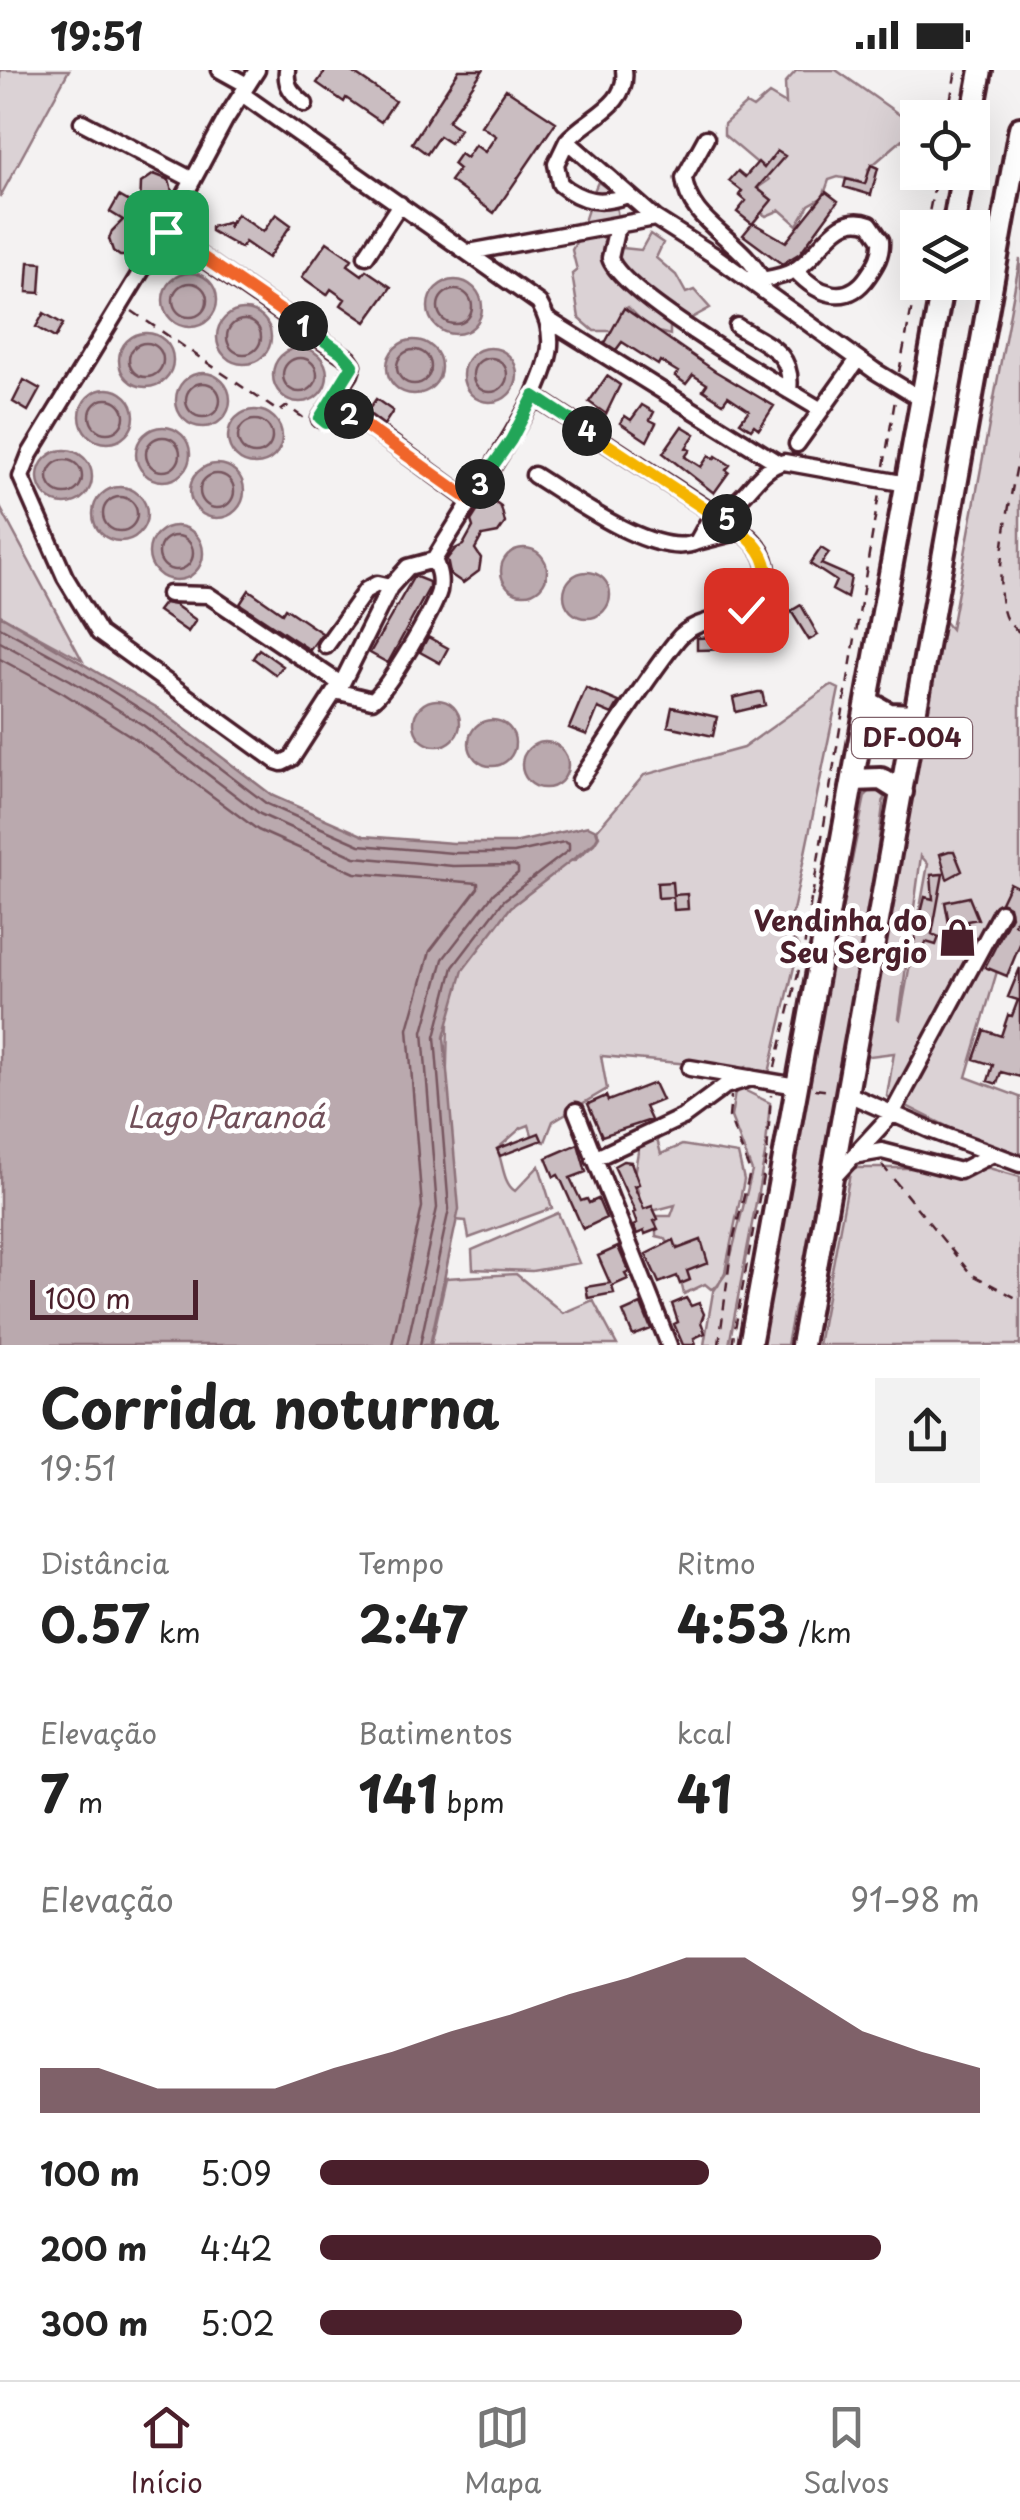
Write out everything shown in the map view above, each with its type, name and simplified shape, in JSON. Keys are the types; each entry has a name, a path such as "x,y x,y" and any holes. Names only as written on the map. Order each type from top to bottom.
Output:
{"highway":[{"path":"975,100 981,70"},
{"name":"DF-004","path":"802,1345 1020,128"},
{"name":"DF-004","path":"750,1345 939,300"},
{"path":"868,702 890,714 916,715"},
{"path":"853,780 881,779 902,792"}],"lane":[{"path":"220,70 244,90 400,204 539,302 552,349 511,440 434,560 408,566 390,587 340,687 292,758 282,763 99,633 65,577 22,483 22,471 166,232 193,180 244,90 257,70"},
{"path":"287,70 290,90 306,104"},
{"path":"624,70 625,83 614,102 567,141 556,164 560,184 578,196 602,203 628,196"},
{"path":"82,122 193,180"},
{"path":"706,138 684,178 688,199 699,215 743,251 760,284"},
{"path":"567,141 655,218 760,284 858,360 921,400"},
{"path":"366,256 400,204"},
{"path":"469,252 655,218"},
{"path":"760,284 796,270 833,232 853,221 870,224 880,236 878,262 862,286 848,295 823,292 796,270"},
{"path":"622,224 611,249 612,265 617,272 723,351 821,410"},
{"path":"166,232 350,358 352,370 320,418"},
{"path":"546,319 778,463"},
{"path":"737,326 784,356 790,365 789,391"},
{"path":"797,444 858,360"},
{"path":"534,396 716,513 755,543 766,563 761,598 752,608 704,622 678,638 580,780"},
{"path":"361,421 470,500"},
{"path":"696,542 716,513 737,504 766,469 778,463 798,462 907,484"},
{"path":"534,476 614,524 674,547 741,531"},
{"path":"169,594 208,595 340,687 372,700 390,684 438,596 440,576 434,560"},
{"path":"326,646 366,590 377,584 390,587"},
{"path":"833,1178 892,1114 1001,912"},
{"path":"690,1068 797,1086"},
{"path":"594,1159 683,1117 732,1084 750,1078"},
{"path":"848,1094 1020,1164"},
{"path":"576,1111 669,1344"},
{"path":"853,1156 872,1152 904,1155 960,1170 993,1154"}],"path":[{"path":"950,100 956,70"},
{"path":"884,464 913,300"},
{"path":"122,304 279,412 286,406 311,423 316,424 320,418"},
{"path":"1020,450 1003,545 1001,597 1007,621 1020,633"},
{"path":"732,1345 767,1156 771,1082 804,949 881,483"},
{"path":"719,1345 732,1244 750,1172 729,1117 732,1084"},
{"path":"797,1086 848,1094"},
{"path":"872,1152 971,1274 1020,1300"}],"shaded area":[{"path":"0,70 69,70 0,197"},
{"path":"797,70 836,70 900,115 900,142 868,169 873,185 857,187 858,181 838,177 829,180 823,197 809,205 797,225 780,210 766,216 751,206 753,191 769,180 756,162 724,135 724,124 746,104 753,108 769,94 786,104 785,83"},
{"path":"598,182 614,193 623,248 641,250 650,234 663,243 656,258 676,275 686,293 694,290 710,308 688,320 670,318 670,335 651,330 628,307 622,311 619,331 594,331 579,318 572,250"},
{"path":"1020,259 1020,893 966,1077 1020,1097 1020,1163 957,1141 958,1132 887,1096 894,1053 864,1053 944,621 951,629","holes":["921,856 928,864 900,1019"]},
{"path":"0,507 82,660 0,615"},
{"path":"831,685 839,689 788,935 799,946 768,1077 746,1074 746,1067 601,1056 607,1089 553,1121 545,1142 533,1138 529,1125 497,1149 506,1178 515,1191 539,1166 552,1208 469,1238 466,1221 443,1219 448,1023 317,846 574,861 594,844 599,836 597,830 644,775 743,748"},
{"path":"870,791 884,797 866,945 805,1278 787,1345 759,1345 793,1152 865,796"},
{"path":"736,1086 770,1103 765,1155 729,1345 704,1345 713,1292 727,1272 752,1171 731,1117"},
{"path":"654,1128 661,1154 682,1145 738,1154 744,1180 725,1272 718,1286 711,1289 705,1284 684,1294 673,1250 665,1238 656,1236 656,1216 671,1216 675,1205 642,1209 634,1175 639,1146 636,1131"},
{"path":"851,1168 989,1168 1020,1177 1020,1345 818,1345"},
{"path":"558,1213 579,1263 532,1271 473,1269 472,1250"},
{"path":"516,1274 563,1313 593,1300 617,1345 431,1345 446,1278"}],"water":[{"path":"190,273 209,281 217,300 209,319 190,327 171,319 163,300 171,281"},
{"path":"455,280 474,288 482,307 474,326 455,334 436,326 428,307 436,288"},
{"path":"244,310 263,318 271,337 263,356 244,364 225,356 217,337 225,318"},
{"path":"146,333 165,341 173,360 165,379 146,387 127,379 119,360 127,341"},
{"path":"414,340 433,348 441,367 433,386 414,394 395,386 387,367 395,348"},
{"path":"300,348 319,356 327,375 319,394 300,402 281,394 273,375 281,356"},
{"path":"490,348 509,356 517,375 509,394 490,402 471,394 463,375 471,356"},
{"path":"203,373 222,381 230,400 222,419 203,427 184,419 176,400 184,381"},
{"path":"107,389 126,397 134,416 126,435 107,443 88,435 80,416 88,397"},
{"path":"255,410 274,418 282,437 274,456 255,464 236,456 228,437 236,418"},
{"path":"163,427 182,435 190,454 182,473 163,481 144,473 136,454 144,435"},
{"path":"65,450 84,458 92,477 84,496 65,504 46,496 38,477 46,458"},
{"path":"217,464 236,472 244,491 236,510 217,518 198,510 190,491 198,472"},
{"path":"120,487 139,495 147,514 139,533 120,541 101,533 93,514 101,495"},
{"path":"176,526 195,534 203,553 195,572 176,580 157,572 149,553 157,534"},
{"path":"524,548 540,555 547,571 540,587 524,594 508,587 501,571 508,555"},
{"path":"587,572 603,579 610,595 603,611 587,618 571,611 564,595 571,579"},
{"name":"Lago Paranoá","path":"0,615 156,707 273,796 364,836 514,843 588,826 596,830 594,843 511,907 463,970 444,1037 459,1209 430,1345 0,1345"},
{"path":"437,700 453,707 460,723 453,739 437,746 421,739 414,723 421,707"},
{"path":"492,720 508,727 515,743 508,759 492,766 476,759 469,743 476,727"},
{"path":"545,742 561,749 568,765 561,781 545,788 529,781 522,765 529,749"}],"building":[{"path":"326,70 349,70 395,101 381,122 317,83"},
{"path":"459,70 483,70 448,121 460,129 450,143 439,136 427,154 412,143"},
{"path":"506,89 556,122 494,213 450,181 459,169 453,164 460,154 466,158 475,145 485,152 496,136 481,126"},
{"path":"777,151 785,156 757,188 772,200 753,223 786,242 826,192 838,201 800,253 782,264 743,235 752,224 737,212 746,201 739,195 742,191 729,181 738,171 745,177 758,162 764,168"},
{"path":"871,165 878,168 871,195 844,187 846,179 865,184"},
{"path":"154,174 169,180 173,195 165,206 147,215 157,221 152,231 146,228 139,251 132,256 120,256 113,251 109,239 123,220 110,212 119,196 140,208 141,183"},
{"path":"237,214 263,232 276,214 291,225 268,258 245,242 241,248 211,231 211,227 230,222 228,228"},
{"path":"327,242 352,259 348,265 362,275 366,270 391,287 366,322 341,305 345,299 331,289 327,295 302,277"},
{"path":"29,262 42,263 40,293 27,292"},
{"path":"624,308 774,406 759,429 740,422 749,410 728,396 723,403 703,390 707,384 693,375 686,384 675,376 678,372 660,361 658,365 622,342 616,350 605,343"},
{"path":"44,313 63,324 55,338 36,327"},
{"path":"607,376 620,385 606,414 589,402"},
{"path":"24,380 40,389 28,411 13,402"},
{"path":"376,399 393,411 384,425 367,412"},
{"path":"642,405 654,412 650,420 656,423 647,441 620,423 625,416 631,420"},
{"path":"682,426 695,434 685,457 701,467 709,455 730,465 714,493 663,453"},
{"path":"483,502 501,507 505,523 498,533 482,536 475,549 481,558 479,571 463,583 450,574 447,559 463,545"},
{"path":"821,548 829,553 821,564 851,577 847,598 832,590 836,581 810,564"},
{"path":"414,576 429,582 429,588 388,663 370,653"},
{"path":"249,590 282,613 285,608 322,633 310,650 240,604"},
{"path":"164,603 175,605 196,620 188,632 158,611"},
{"path":"801,605 818,635 809,640 791,611"},
{"path":"739,636 739,649 697,650 697,638"},
{"path":"428,637 448,648 440,663 420,652"},
{"path":"259,649 283,666 276,675 253,658"},
{"path":"586,688 619,702 612,714 598,708 587,735 569,728"},
{"path":"762,692 765,705 736,712 733,698"},
{"path":"672,707 717,717 713,736 668,726"},
{"path":"954,851 962,871 947,879 940,854"},
{"path":"943,874 932,934 939,937 936,945 926,942 922,954 912,950 925,897 933,899 931,875"},
{"path":"672,882 673,895 687,894 688,909 674,910 673,897 658,898 657,883"},
{"path":"1010,883 1020,888 1020,912 1014,924 1020,927 1020,944 1007,976 985,967 1011,916 1009,906 1001,902"},
{"path":"969,897 978,919 967,921 968,926 950,929 945,902"},
{"path":"1020,968 1020,1077 1001,1072 997,1084 988,1081 993,1065 974,1059 984,1030 1001,1036 1008,1015 1012,1016 1018,1000 1008,997"},
{"path":"654,1083 662,1100 645,1107 651,1120 602,1136 588,1104 606,1096 608,1101"},
{"path":"539,1133 542,1140 500,1156 497,1149"},
{"path":"578,1144 586,1172 570,1178 581,1201 598,1199 606,1218 583,1229 562,1182 558,1175 554,1177 546,1158"},
{"path":"631,1162 639,1184 634,1186 644,1209 652,1206 658,1229 637,1234 633,1226 637,1224 635,1212 614,1166"},
{"path":"674,1240 677,1249 701,1240 708,1263 687,1271 690,1280 680,1284 677,1276 659,1283 646,1254"},
{"path":"618,1247 629,1272 625,1274 628,1279 612,1286 614,1293 588,1298 586,1287 610,1283 598,1256"},
{"path":"686,1298 691,1306 699,1303 704,1314 701,1322 705,1333 694,1338 696,1345 683,1345 674,1324 678,1322 672,1304"},
{"path":"641,1304 651,1329 633,1336 623,1312"}],"place":[{"name":"Vendinha do Seu Sergio","path":"957,937"}],"route":[{"path":"166,232 350,358 352,370 320,418 326,423 339,408 470,500 511,440 534,396 708,511 719,513 755,543 766,563 766,583 761,598 746,610"}]}
